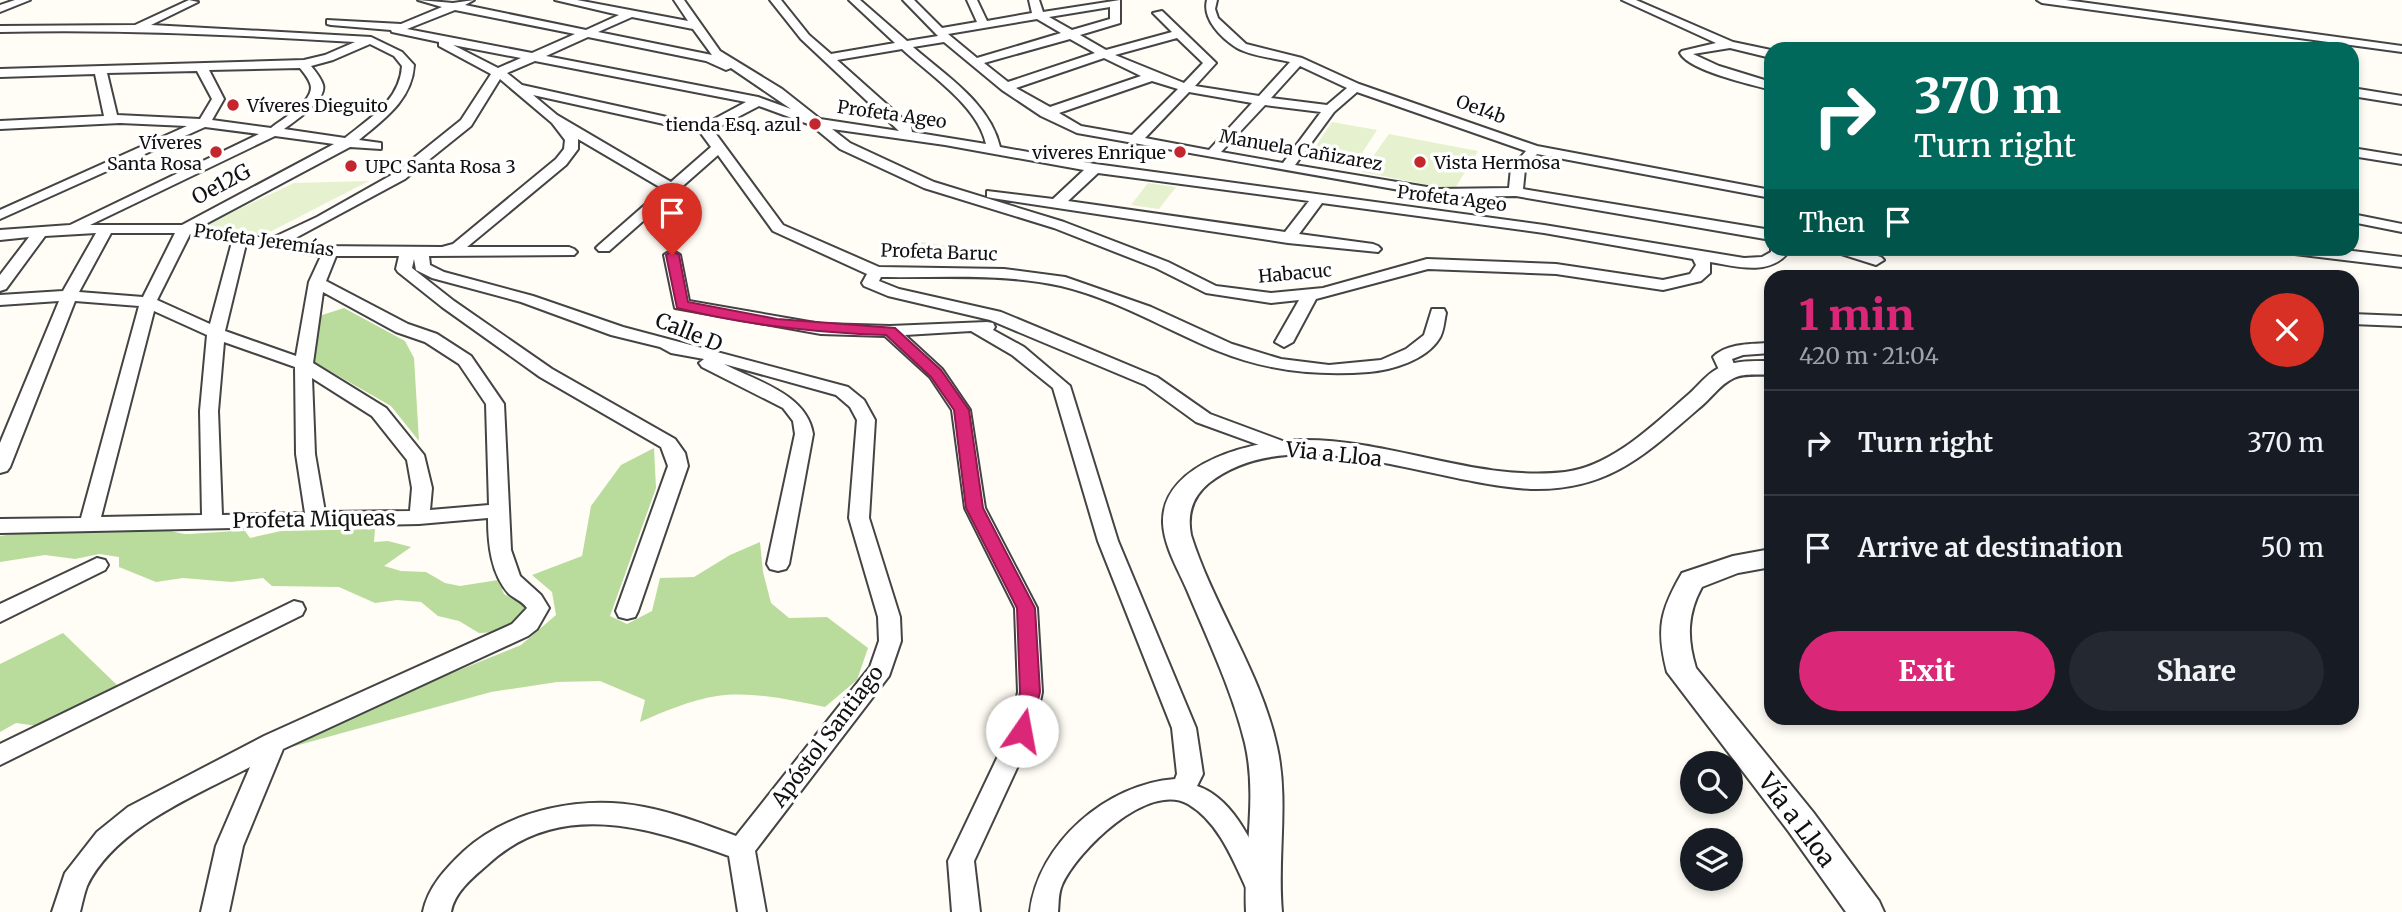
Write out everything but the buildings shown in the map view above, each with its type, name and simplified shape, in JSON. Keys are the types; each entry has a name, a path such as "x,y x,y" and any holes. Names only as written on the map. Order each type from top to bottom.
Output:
{"street":[{"path":"0,9 25,0"},
{"path":"423,0 709,58 754,79"},
{"path":"0,73 304,64 329,58 469,0"},
{"path":"560,0 697,26"},
{"path":"679,0 716,53 754,79"},
{"path":"775,0 805,37 906,129 904,136"},
{"path":"854,0 978,111 990,131 993,150"},
{"path":"908,0 915,0"},
{"name":"Manuela Cañizarez","path":"908,0 943,35 1006,87 1077,129 1439,193 1516,192 1764,234"},
{"path":"972,0 983,23"},
{"path":"1034,0 1038,15 1105,54 1153,76 1187,88 1330,109"},
{"name":"Oe14b","path":"1212,0 1210,9 1213,19 1242,46 1298,61 1354,87 1534,149 1764,193"},
{"path":"1627,0 1730,45 1764,52"},
{"path":"2042,0 2351,42"},
{"path":"135,28 193,2"},
{"path":"829,58 906,46 983,23 1115,2 1116,21 975,62"},
{"path":"305,36 353,10"},
{"path":"274,243 400,176 466,123 498,73 632,13"},
{"path":"1135,140 1210,63 1158,13"},
{"name":"Profeta Ageo","path":"331,22 399,29 758,102 818,123 1095,168 1544,229 1699,255 1758,262 1766,261 1772,256"},
{"path":"0,29 135,28 372,40"},
{"path":"1006,87 1105,54 1179,34"},
{"path":"431,35 519,88 572,140 571,149 561,162 458,247 422,253 404,269 545,373 657,436 675,453 678,466 627,611"},
{"name":"Oe12G","path":"90,522 148,302 185,229 348,142 391,107 407,81 408,65 404,59 372,40"},
{"path":"2359,43 2402,49"},
{"path":"1730,45 1696,49 1686,53 1688,57 1715,69 1764,84"},
{"path":"1212,153 1298,61"},
{"path":"69,229 274,132 309,104 317,91 317,84 304,64"},
{"path":"0,215 204,122 218,99 201,67"},
{"path":"100,68 111,118"},
{"path":"1046,113 1153,76"},
{"name":"Habacuc","path":"754,79 778,92 845,146 929,185 1059,225 1162,265 1212,290 1271,298 1310,295 1427,264 1556,269 1663,285 1695,278 1702,273 1704,265 1699,255"},
{"path":"1286,168 1330,109 1354,87"},
{"path":"519,88 705,129 758,102"},
{"path":"2359,94 2402,100"},
{"path":"0,125 111,118 204,122 376,146"},
{"path":"552,118 673,189"},
{"name":"Profeta Baruc","path":"705,129 778,228 876,272 1004,274 1065,282 1145,311 1226,348 1279,364 1329,370 1384,365 1412,353 1432,337 1438,313"},
{"path":"604,248 718,149"},
{"path":"1516,192 1518,168 1534,149"},
{"path":"2359,153 2402,160"},
{"path":"1056,204 1095,168"},
{"path":"929,185 1373,250"},
{"path":"1288,238 1318,199"},
{"path":"2359,219 2402,228"},
{"name":"Profeta Jeremías","path":"0,235 69,229 185,229 330,252 569,252"},
{"path":"0,467 69,296 106,229"},
{"path":"0,286 41,231"},
{"path":"212,521 209,411 216,333 240,239"},
{"path":"316,519 308,482 302,364 317,282 330,252"},
{"name":"Calle D","path":"422,253 422,267 438,275 527,299 617,331 666,343 789,404 802,421 804,435 778,564"},
{"path":"672,255 681,305 788,325 890,331 974,326 1035,333"},
{"path":"1860,256 1876,260"},
{"path":"2352,256 2402,262"},
{"path":"876,272 870,283 894,293 995,316 1151,381 1203,418 1281,447"},
{"path":"66,912 75,881 106,840 137,815 273,743 509,636 536,615 536,601 514,586 497,538 499,511 495,404 465,360 431,338 402,328 317,282"},
{"path":"1284,342 1310,295"},
{"path":"0,300 69,296 148,302 216,333 302,364 379,412 417,459 422,488 419,517"},
{"path":"2359,319 2402,321"},
{"path":"974,326 1018,351 1061,386 1108,541 1184,728 1190,774 1181,791"},
{"path":"890,331 936,373 961,410 975,508 1026,608 1030,692 1022,731 961,861 967,912"},
{"name":"Apóstol Santiago","path":"666,343 842,391 858,404 866,420 859,518 889,617 890,641 881,670 741,849"},
{"path":"1764,348 1740,350 1722,356 1728,372 1764,369"},
{"name":"Via a Lloa","path":"1262,901 1265,774 1262,748 1242,688 1178,533 1178,505 1185,492 1205,475 1233,460 1281,447 1336,450 1518,482 1580,478 1616,464 1728,372"},
{"name":"Profeta Miqueas","path":"0,526 419,517 499,511"},
{"name":"Vía a Lloa","path":"1764,559 1733,565 1692,580 1681,600 1674,644 1682,672 1801,822 1866,912"},
{"path":"0,614 97,565"},
{"path":"0,755 294,609"},
{"path":"215,912 217,884 231,843 273,743"},
{"path":"1044,912 1048,886 1068,855 1112,808 1138,796 1181,791 1196,796 1222,822 1237,844 1262,901"},
{"path":"437,912 445,890 474,859 503,837 569,815 629,815 741,849 752,912"}],"green space":[{"path":"1332,122 1377,130 1353,167 1307,159"},
{"name":"Vista Hermosa","path":"1389,134 1478,151 1454,190 1362,172"},
{"path":"369,181 264,235 205,225 294,183"},
{"path":"1148,183 1176,187 1159,209 1131,205"},
{"path":"922,242 979,251 968,261 913,259"},
{"path":"344,308 405,341 414,358 419,441 391,406 314,362 319,316"},
{"path":"654,448 656,488 610,616 627,624 652,611 660,578 694,577 730,555 760,542 763,572 771,603 789,618 827,617 868,648 857,680 825,707 771,697 717,696 688,703 640,722 645,700 600,681 557,682 491,692 284,749 447,675 521,645 556,615 552,592 532,575 582,556 591,506 621,465"},
{"path":"157,528 186,534 245,531 250,538 281,531 375,529 374,542 388,541 411,547 384,566 401,571 426,572 445,583 460,586 498,580 504,594 527,607 521,619 498,632 479,633 459,621 438,616 421,602 397,600 375,603 339,587 272,586 263,578 231,582 183,578 156,582 119,567 119,557 99,554 75,559 45,555 0,562 0,536 39,530"},
{"path":"63,633 117,685 37,726 16,723 0,732 0,664"}],"place":[{"name":"Víveres Dieguito","path":"233,105"},
{"name":"tienda Esq. azul","path":"815,124"},
{"name":"Víveres Santa Rosa","path":"216,152"},
{"name":"viveres Enrique","path":"1180,152"},
{"name":"Vista Hermosa","path":"1420,162"},
{"name":"UPC Santa Rosa 3","path":"351,166"}],"route":[{"path":"672,255 681,305 821,329 890,331 936,373 961,410 975,508 1026,608 1030,692 1022,731"}]}
